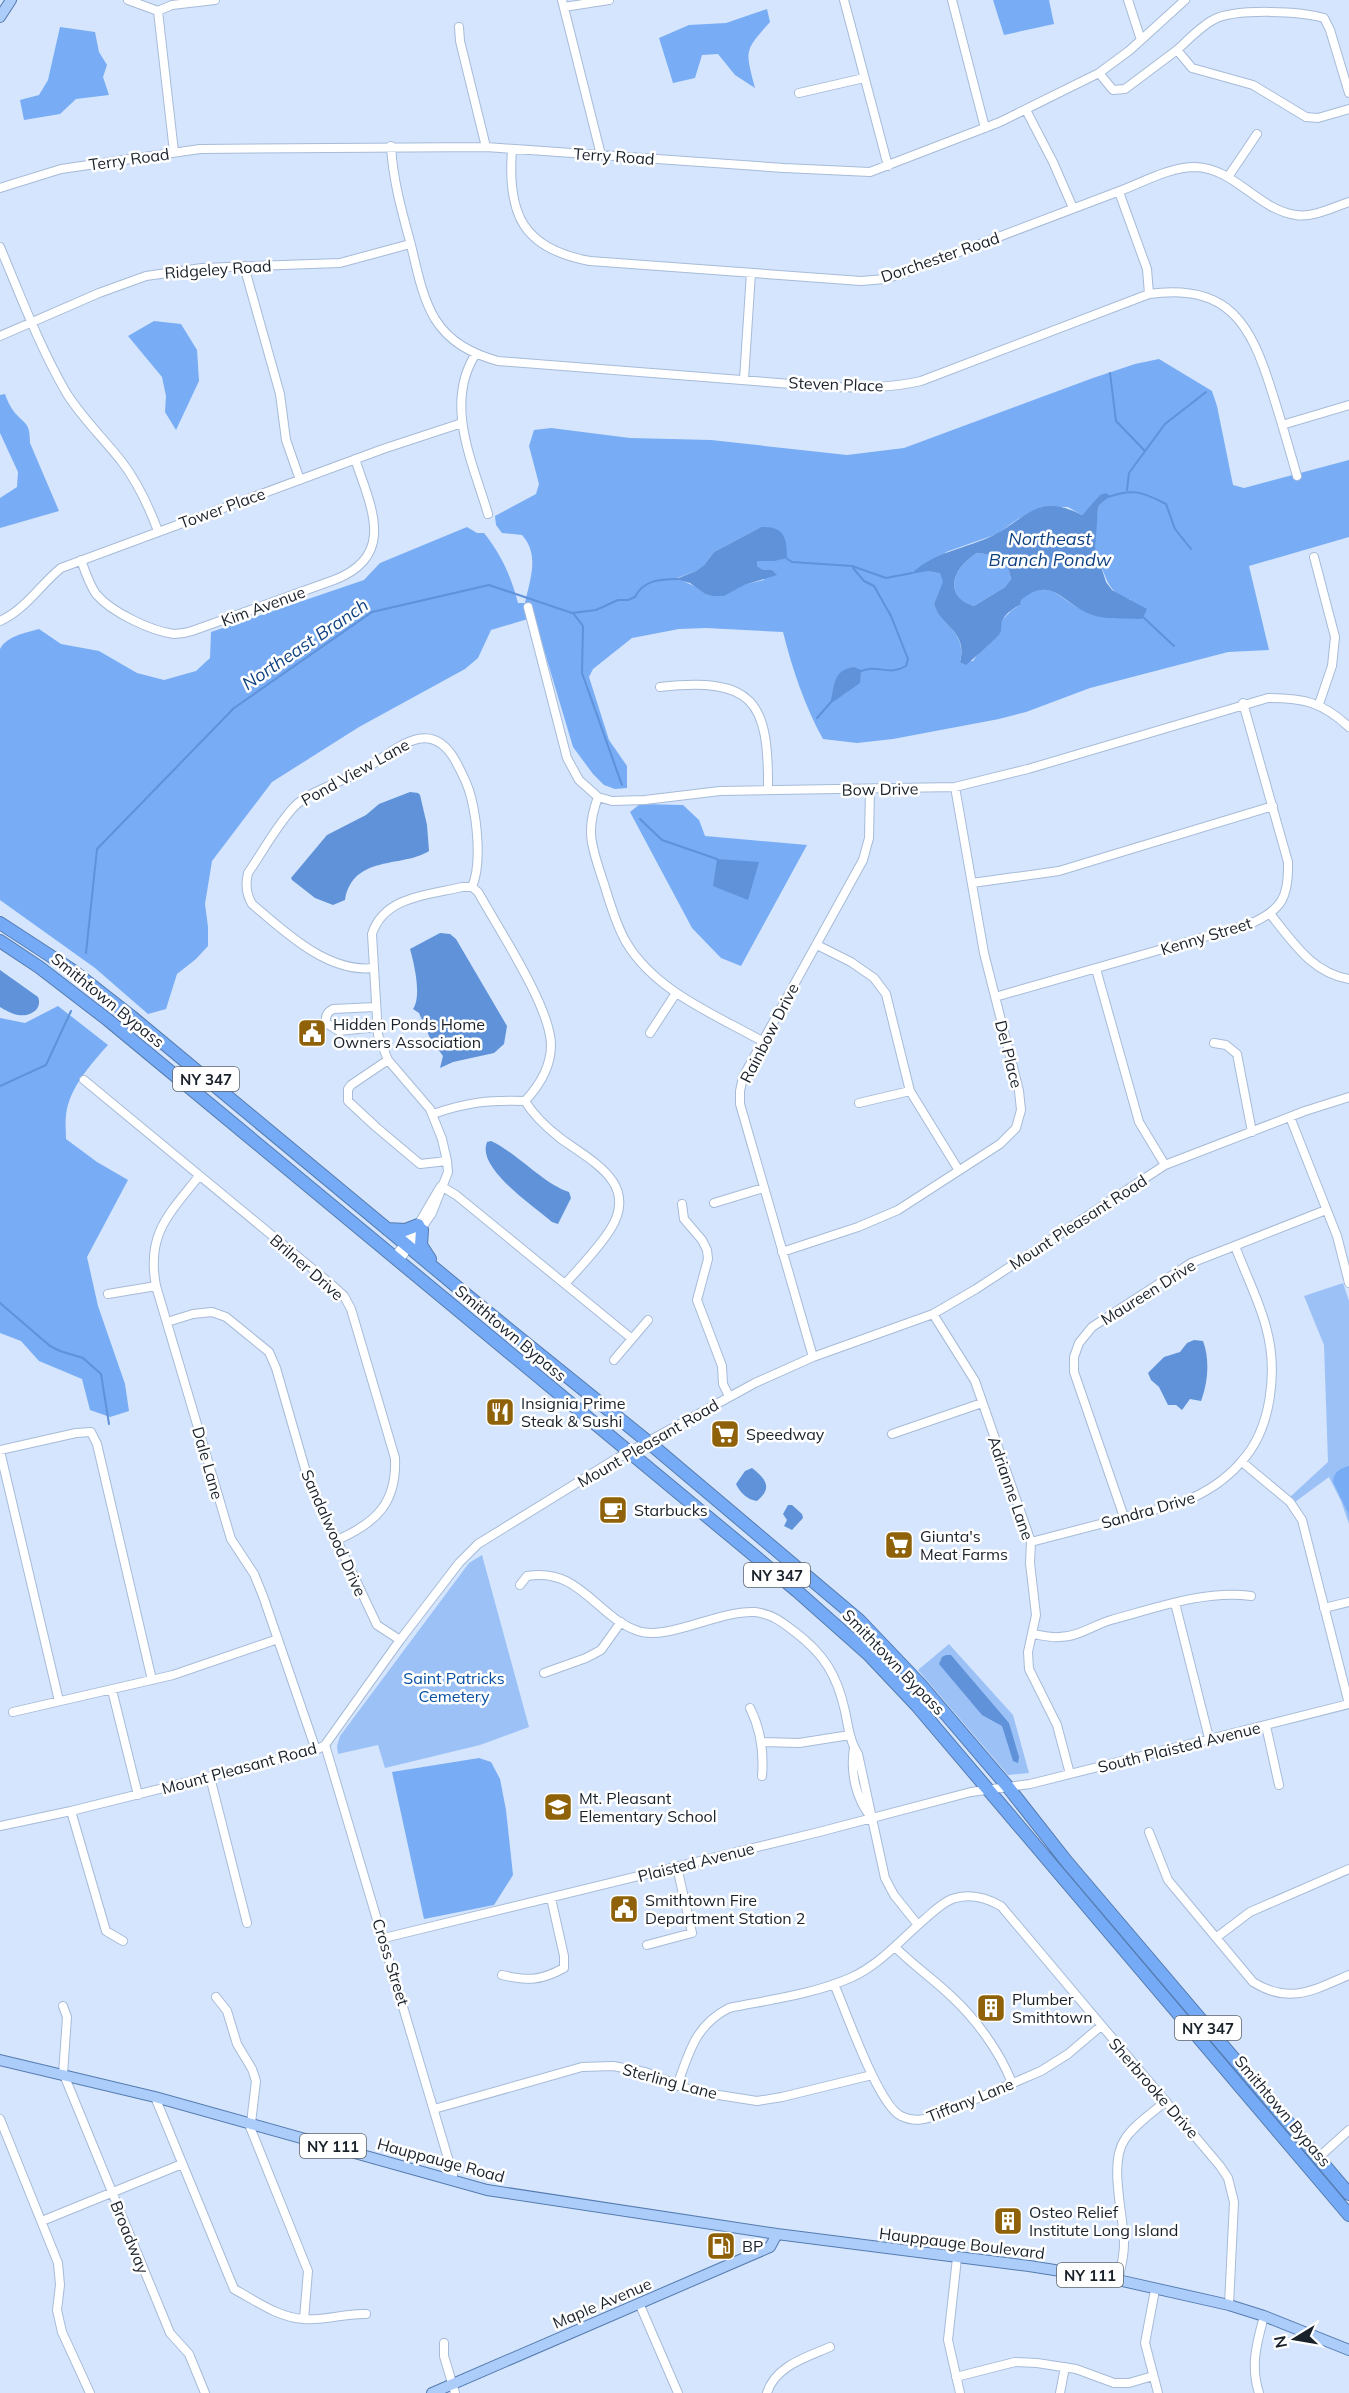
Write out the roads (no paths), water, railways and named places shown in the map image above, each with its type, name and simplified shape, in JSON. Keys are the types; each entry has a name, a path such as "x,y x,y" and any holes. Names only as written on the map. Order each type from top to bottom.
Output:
{"highway":[{"name":"Smithtown Bypass","path":"0,923 42,949 103,994 647,1441 859,1620 920,1684 1008,1787 1067,1862 1349,2194"},
{"name":"Smithtown Bypass","path":"0,941 83,1000 850,1638 895,1682 989,1789 1349,2215"},
{"path":"387,1229 407,1230 420,1227 421,1245 439,1272"}],"main road":[{"path":"0,17 11,0"},
{"name":"Hauppauge Road","path":"0,2060 64,2074 250,2122 487,2190 669,2218"},
{"name":"Hauppauge Boulevard","path":"669,2218 1118,2280 1229,2305 1264,2316 1349,2350"},
{"name":"Maple Avenue","path":"432,2393 453,2389 639,2303 770,2247 777,2234"}],"street":[{"path":"128,0 158,11 172,5 215,0"},
{"path":"601,155 563,4 609,0"},
{"path":"844,0 888,165"},
{"path":"952,0 985,128"},
{"path":"1128,0 1141,40"},
{"name":"Terry Road","path":"0,188 61,169 200,148 486,147 870,172 985,128 1100,73 1119,60 1185,0"},
{"path":"158,11 174,152"},
{"path":"1100,73 1113,90 1125,89 1213,20 1228,15 1266,12 1310,14 1324,18 1330,30 1349,93"},
{"path":"459,27 460,41 486,147"},
{"path":"1177,50 1192,68 1253,85 1306,117 1318,118 1349,109"},
{"path":"799,93 864,78"},
{"path":"1026,110 1057,170 1073,208"},
{"path":"1228,177 1257,134"},
{"name":"Steven Place","path":"391,146 392,171 427,302 436,320 449,336 475,355 498,362 830,387 898,386 921,381 1149,294 1183,291 1199,294 1221,304 1242,322 1257,347 1297,476"},
{"name":"Dorchester Road","path":"512,150 510,175 514,205 527,230 544,246 564,256 590,261 861,281 885,279 1183,169 1196,167 1228,177 1275,209 1298,216 1349,202"},
{"path":"1119,192 1147,269 1149,294"},
{"name":"Ridgeley Road","path":"0,336 99,293 146,276 173,271 244,266 340,263 410,244"},
{"path":"0,247 32,323 60,380 79,412 122,462 138,486 158,531"},
{"path":"244,266 280,394 286,440 300,480"},
{"path":"744,379 751,273"},
{"path":"475,355 461,389 462,423 488,514"},
{"path":"1282,425 1349,405"},
{"name":"Tower Place","path":"0,621 15,614 48,578 61,568 355,459 462,423"},
{"name":"Kim Avenue","path":"81,560 94,592 105,604 161,631 176,634 192,632 334,580 350,574 359,567 369,555 374,539 375,521 355,459"},
{"path":"1314,557 1335,637 1332,666 1319,704"},
{"path":"528,607 567,758 579,780 598,797 591,818 591,837 616,920 626,943 647,969 676,993 762,1041"},
{"path":"660,687 708,685 731,688 745,696 757,709 765,728 769,757 768,790"},
{"name":"Bow Drive","path":"598,797 627,802 720,791 955,787 1028,769 1243,703 1268,698 1285,698 1319,704 1349,727"},
{"name":"Kenny Street","path":"995,997 1250,924 1271,915 1282,900 1289,881 1288,862 1243,703"},
{"name":"Pond View Lane","path":"373,968 347,967 305,947 269,918 248,897 246,881 248,873 296,805 410,741 420,737 435,739 450,751 470,792 474,807 477,869 472,887"},
{"name":"Del Place","path":"782,1252 878,1220 897,1210 1000,1144 1016,1128 1021,1110 1019,1091 984,952 955,787"},
{"name":"Rainbow Drive","path":"813,1357 763,1188 740,1104 740,1091 743,1077 762,1041 863,860 869,838 870,789"},
{"path":"972,883 1059,871 1273,806"},
{"path":"397,1260 420,1227 448,1172 433,1114 388,1060 376,1028 372,934 376,923 389,908 400,902 462,887 472,887 478,892 542,1007 551,1045 548,1066 533,1093 525,1101 480,1101 433,1114"},
{"path":"1271,915 1315,966 1334,976 1349,979"},
{"path":"817,945 851,962 874,978 886,994 910,1091 958,1169"},
{"path":"1096,969 1139,1122 1165,1165"},
{"path":"650,1033 676,993"},
{"path":"375,1007 333,1010 327,1013 325,1019 326,1023 339,1031 376,1028"},
{"path":"1214,1043 1226,1045 1237,1054 1252,1132"},
{"path":"388,1060 351,1085 348,1089 348,1101 420,1164 447,1161"},
{"name":"Brilner Drive","path":"84,1080 344,1296 356,1321 395,1458 396,1475 393,1491 386,1505 374,1520 337,1540"},
{"path":"859,1103 910,1091"},
{"name":"Mount Pleasant Road","path":"0,1826 138,1795 316,1750 325,1745 400,1640 473,1548 647,1441 729,1396 813,1357 933,1314 976,1289 1165,1165 1349,1097"},
{"path":"525,1101 544,1126 600,1164 616,1186 618,1199 615,1221 610,1231 565,1284"},
{"path":"1290,1117 1337,1236 1349,1283"},
{"name":"Dale Lane","path":"199,1176 167,1216 156,1237 153,1271 156,1286 231,1539 254,1574 316,1750"},
{"path":"441,1186 456,1195 631,1338"},
{"path":"714,1203 763,1188"},
{"path":"682,1204 684,1219 702,1240 707,1250 708,1259 697,1300 722,1366 723,1384 729,1396"},
{"name":"Maureen Drive","path":"1124,1517 1074,1372 1074,1357 1079,1343 1092,1327 1191,1263 1326,1210"},
{"name":"Sandra Drive","path":"1031,1542 1181,1503 1203,1494 1242,1462 1257,1437 1265,1414 1271,1383 1271,1358 1266,1328 1235,1246"},
{"path":"108,1294 156,1286"},
{"name":"Sandalwood Drive","path":"167,1322 193,1314 212,1312 226,1317 269,1352 276,1368 308,1479 377,1625 400,1640"},
{"name":"Adrianne Lane","path":"933,1314 975,1381 1031,1542 1030,1563 1036,1615 1028,1652 1029,1669 1056,1725 1070,1774"},
{"path":"614,1359 648,1320"},
{"path":"892,1434 982,1403"},
{"path":"59,1701 0,1451 76,1433 91,1432 97,1444 152,1680"},
{"path":"1242,1462 1296,1509 1302,1520 1349,1704"},
{"path":"520,1585 527,1576 541,1574 570,1581 621,1622 639,1631 654,1633 730,1613 764,1613 776,1618 807,1641 826,1661 842,1697 850,1735 858,1754 862,1789 885,1878 894,1894 918,1925"},
{"path":"1032,1634 1060,1638 1110,1621 1198,1598 1232,1593 1251,1596"},
{"path":"1324,1608 1349,1602"},
{"path":"1175,1604 1209,1738"},
{"path":"544,1673 586,1658 601,1650 621,1622"},
{"path":"13,1712 173,1675 278,1639"},
{"path":"112,1690 138,1795"},
{"name":"South Plaisted Avenue","path":"1008,1787 1070,1774 1349,1704"},
{"path":"750,1708 757,1722 762,1742 762,1776"},
{"path":"1266,1726 1279,1785"},
{"path":"762,1742 799,1743 850,1735"},
{"name":"Cross Street","path":"325,1745 434,2109 453,2175 452,2181"},
{"path":"210,1777 248,1923"},
{"name":"Plaisted Avenue","path":"384,1938 677,1867 971,1792 1008,1787"},
{"path":"71,1811 106,1931 123,1941"},
{"path":"1149,1832 1168,1880 1253,1982 1267,1991 1284,1995 1303,1994 1349,1975"},
{"path":"647,1945 692,1933 677,1867"},
{"path":"1217,1937 1250,1912 1349,1869"},
{"name":"Sherbrooke Drive","path":"677,2086 697,2035 714,2016 729,2008 834,1984 870,1968 943,1904 953,1899 979,1897 1001,1906 1220,2166 1232,2190 1234,2202 1229,2305"},
{"path":"502,1975 526,1980 552,1975 564,1968 564,1956 551,1898"},
{"path":"895,1947 952,1998 993,2046 1005,2065 1012,2083"},
{"name":"Tiffany Lane","path":"834,1984 872,2074 889,2107 899,2115 911,2119 925,2120 1041,2071 1068,2054 1101,2026"},
{"path":"216,1997 227,2011 237,2044 256,2080 250,2122 308,2271 304,2319"},
{"path":"63,2006 67,2017 64,2074"},
{"name":"Sterling Lane","path":"434,2109 582,2067 613,2066 645,2072 693,2091 757,2101 782,2097 872,2074"},
{"name":"Broadway","path":"64,2074 170,2334 189,2354 205,2393"},
{"path":"155,2097 234,2289 275,2312 304,2319 351,2313 366,2314"},
{"path":"1118,2280 1124,2257 1118,2174 1119,2155 1124,2140 1133,2129 1166,2101"},
{"path":"0,2119 58,2263 60,2285 57,2310 62,2332 90,2393"},
{"path":"1318,2158 1349,2130"},
{"path":"42,2221 182,2164"},
{"path":"957,2258 948,2327 949,2351 960,2393"},
{"path":"1155,2290 1146,2334 1158,2393"},
{"path":"639,2303 677,2391 667,2393"},
{"path":"1259,2393 1254,2370 1254,2352 1264,2316"},
{"path":"444,2343 444,2356 453,2389"},
{"path":"766,2393 775,2378 785,2369 830,2347"},
{"path":"956,2377 1015,2362 1065,2367 1091,2373 1114,2383 1129,2383 1153,2376"},
{"path":"1060,2393 1065,2367"}],"water":[{"name":"Northeast Branch Pondw","path":"1106,493 1110,496 1099,505 1095,548 1106,582 1112,590 1147,609 1143,618 1096,616 1049,590 1041,590 1021,600 1020,605 1007,614 1002,621 999,635 972,660 966,665 960,662 961,651 957,636 942,619 934,604 943,582 940,573 928,571 911,574 940,555 994,535 1035,509 1047,506 1057,507 1082,515 1100,495","holes":["977,553 1000,559 1007,567 1011,579 1005,587 974,606 957,595 954,581 957,573 969,559"]},
{"path":"761,527 775,528 783,534 785,539 787,558 757,561 757,566 763,570 772,570 777,575 744,585 724,596 705,594 690,583 676,579 696,571 714,552"},
{"path":"854,667 861,670 860,683 830,704 838,675"},
{"path":"410,792 420,795 427,825 429,851 368,869 358,875 350,885 345,900 333,905 315,898 292,880 291,878 327,835 366,815 379,804"},
{"path":"717,859 759,862 748,900 713,886"},
{"path":"440,933 450,934 456,939 507,1026 504,1044 494,1053 453,1062 440,1068 443,1056 430,1038 419,1013 413,1009 416,1003 417,988 410,949"},
{"path":"0,970 38,997 39,1005 34,1011 27,1015 18,1015 0,1007"},
{"path":"491,1141 511,1153 550,1183 569,1192 571,1198 558,1224 552,1222 521,1197 498,1175 486,1152 487,1142"},
{"path":"1194,1340 1203,1341 1205,1348 1207,1371 1205,1387 1201,1401 1190,1399 1182,1410 1176,1405 1168,1405 1159,1387 1151,1380 1148,1373 1164,1357 1180,1352 1187,1343"},
{"path":"752,1468 766,1484 765,1492 757,1501 745,1495 736,1484 745,1471"},
{"path":"788,1505 792,1505 802,1514 803,1518 792,1530 784,1526 787,1520 783,1514"},
{"path":"951,1655 1009,1723 1019,1757 1018,1763 1013,1761 1002,1726 982,1715 939,1664 942,1657"}],"waterway":[{"path":"1110,373 1116,421 1145,451"},
{"path":"1127,490 1129,473 1165,424 1206,392"},
{"path":"1108,497 1131,492 1166,504 1175,529 1191,549"},
{"name":"Northeast Branch","path":"786,558 792,562 852,566 886,578 912,573"},
{"path":"853,568 864,581 874,586 891,616 908,659 906,666 900,669 871,669 859,672"},
{"name":"Northeast Branch","path":"86,953 97,849 234,708 372,612 489,585 572,613 596,610 618,600 628,600 635,597 638,591 648,584 665,579 677,579"},
{"path":"573,613 583,626 582,673 622,785"},
{"name":"Northeast Branch","path":"1143,617 1174,646"},
{"path":"817,718 831,702"},
{"path":"640,819 662,840 717,859"},
{"name":"Northeast Branch","path":"0,1086 46,1065 71,1011"},
{"path":"0,1303 50,1346 83,1358 101,1374 109,1424"}],"place":[{"name":"Hidden Ponds Home Owners Association","path":"312,1033"},
{"name":"Insignia Prime Steak & Sushi","path":"500,1412"},
{"name":"Speedway","path":"725,1434"},
{"name":"Starbucks","path":"613,1510"},
{"name":"Giunta's Meat Farms","path":"899,1545"},
{"name":"Mt. Pleasant Elementary School","path":"558,1807"},
{"name":"Smithtown Fire Department Station 2","path":"624,1909"},
{"name":"Plumber Smithtown","path":"991,2008"},
{"name":"Osteo Relief Institute Long Island","path":"1008,2221"},
{"name":"BP","path":"721,2246"}],"park label":[{"name":"Saint Patricks Cemetery","path":"454,1687"}]}
